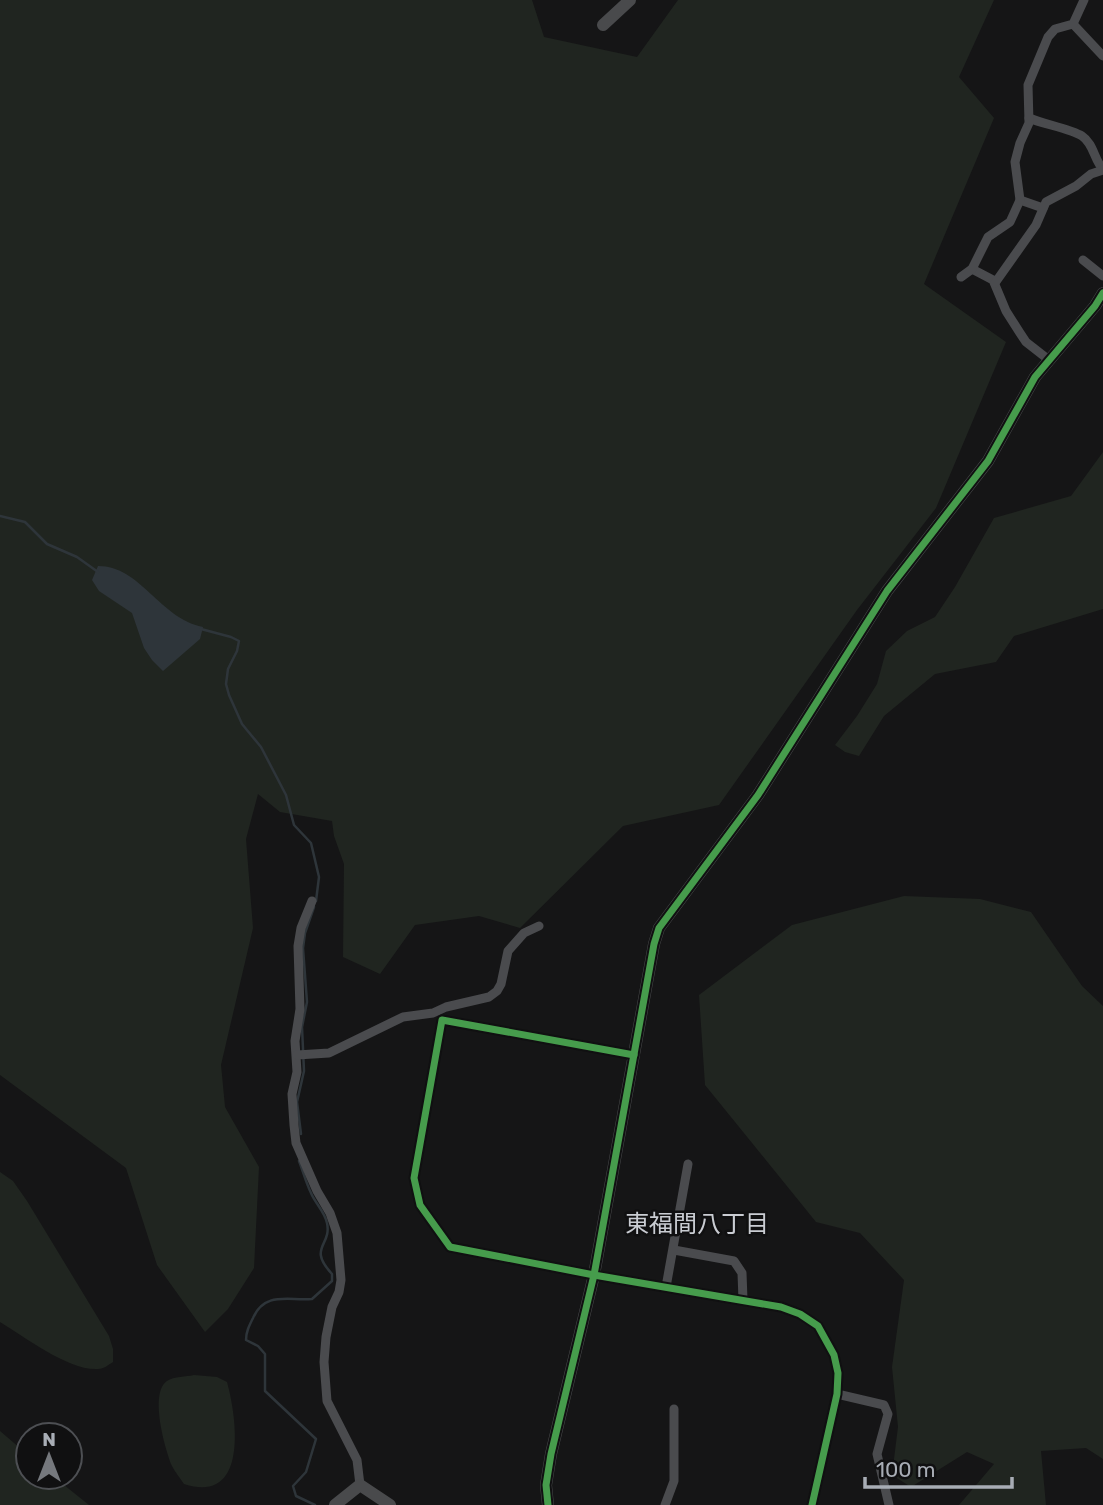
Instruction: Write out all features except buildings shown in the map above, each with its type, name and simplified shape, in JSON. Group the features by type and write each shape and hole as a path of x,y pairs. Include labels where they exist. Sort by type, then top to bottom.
{"street":[{"path":"603,25 630,0"},
{"path":"961,277 972,269 988,237 1010,222 1020,200 1016,162 1029,118 1028,85 1048,37 1055,29 1073,24 1084,0"},
{"path":"1073,24 1103,56"},
{"path":"995,283 1036,225 1046,202 1103,169 1092,147 1082,136 1029,118"},
{"path":"1020,200 1043,208"},
{"path":"1083,260 1103,276"},
{"path":"972,269 995,283 1006,311 1026,342 1049,360"},
{"path":"548,1505 546,1485 551,1454 594,1275 659,928 758,794 887,591 988,461 1035,377 1103,293"},
{"path":"312,901 301,928 298,946 300,1009 296,1032 297,1072 292,1094 296,1143 337,1233 339,1292 332,1307 326,1337 324,1362 327,1401 357,1460 360,1485 390,1505"},
{"path":"297,1055 330,1053 402,1017 433,1013 446,1007 489,997 501,984 508,951 524,933 538,926"},
{"path":"433,1013 442,1020 634,1055"},
{"path":"442,1020 414,1178 420,1205 450,1247 781,1307 800,1314 818,1326 834,1355 838,1373 812,1505"},
{"path":"666,1287 688,1164"},
{"path":"674,1250 734,1261 742,1273 743,1300"},
{"path":"836,1394 884,1405 888,1414 877,1454 888,1505"},
{"path":"665,1505 674,1481 674,1409"},
{"path":"335,1505 360,1485"}],"shaded area":[{"path":"0,0 532,0 544,37 637,57 678,0 994,0 959,77 994,118 924,284 1006,342 936,508 857,610 719,805 623,826 520,928 479,916 415,925 380,974 343,957 344,864 334,836 332,821 280,812 258,794 246,839 253,928 221,1065 225,1107 259,1167 254,1268 228,1309 205,1332 157,1265 126,1168 0,1075"},
{"path":"1103,452 1103,609 1014,636 996,662 935,674 884,716 859,756 845,752 835,745 877,684 886,651 907,631 935,617 994,518 1071,496"},
{"path":"98,566 113,568 126,574 174,614 203,627 200,639 163,671 144,648 132,613 99,591 92,580"},
{"path":"904,896 980,899 1031,912 1082,986 1103,1006 1103,1459 1086,1448 1041,1451 1046,1505 959,1505 994,1464 967,1452 911,1487 892,1475 898,1427 892,1367 904,1280 860,1233 816,1222 705,1085 699,995 792,925"},
{"path":"0,1172 13,1181 27,1201 109,1336 113,1362 106,1367 98,1369 74,1365 0,1322"},
{"path":"177,1377 217,1377 227,1382 234,1416 234,1454 229,1470 220,1482 205,1487 184,1484 169,1458 160,1422 159,1397 162,1387 167,1381"},
{"path":"0,1431 14,1443 14,1491 72,1491 89,1505 0,1505"}],"waterway":[{"path":"0,516 25,522 47,544 77,557 98,572"},
{"path":"201,629 239,641 228,669 226,684 229,695 242,724 261,747 286,795 294,825 311,843 319,877 316,901"},
{"path":"301,1134 297,1102 304,1071 302,1027 307,1002 303,948 314,907"},
{"path":"299,1161 309,1189 326,1219 328,1231 321,1258 332,1274 332,1281 312,1299 278,1299 264,1304 252,1321 246,1340 258,1346 265,1354 265,1391 316,1439 306,1472 293,1486 296,1496 315,1505"}],"cycle path":[{"path":"548,1505 546,1485 551,1454 594,1275 659,928 758,795 887,591 988,461 1035,377 1103,293"},
{"path":"634,1055 442,1020 414,1178 420,1205 450,1247 781,1307 800,1314 818,1326 834,1355 838,1373 837,1394 812,1505"}],"district":[{"name":"東福間八丁目","path":"697,1224"}]}
